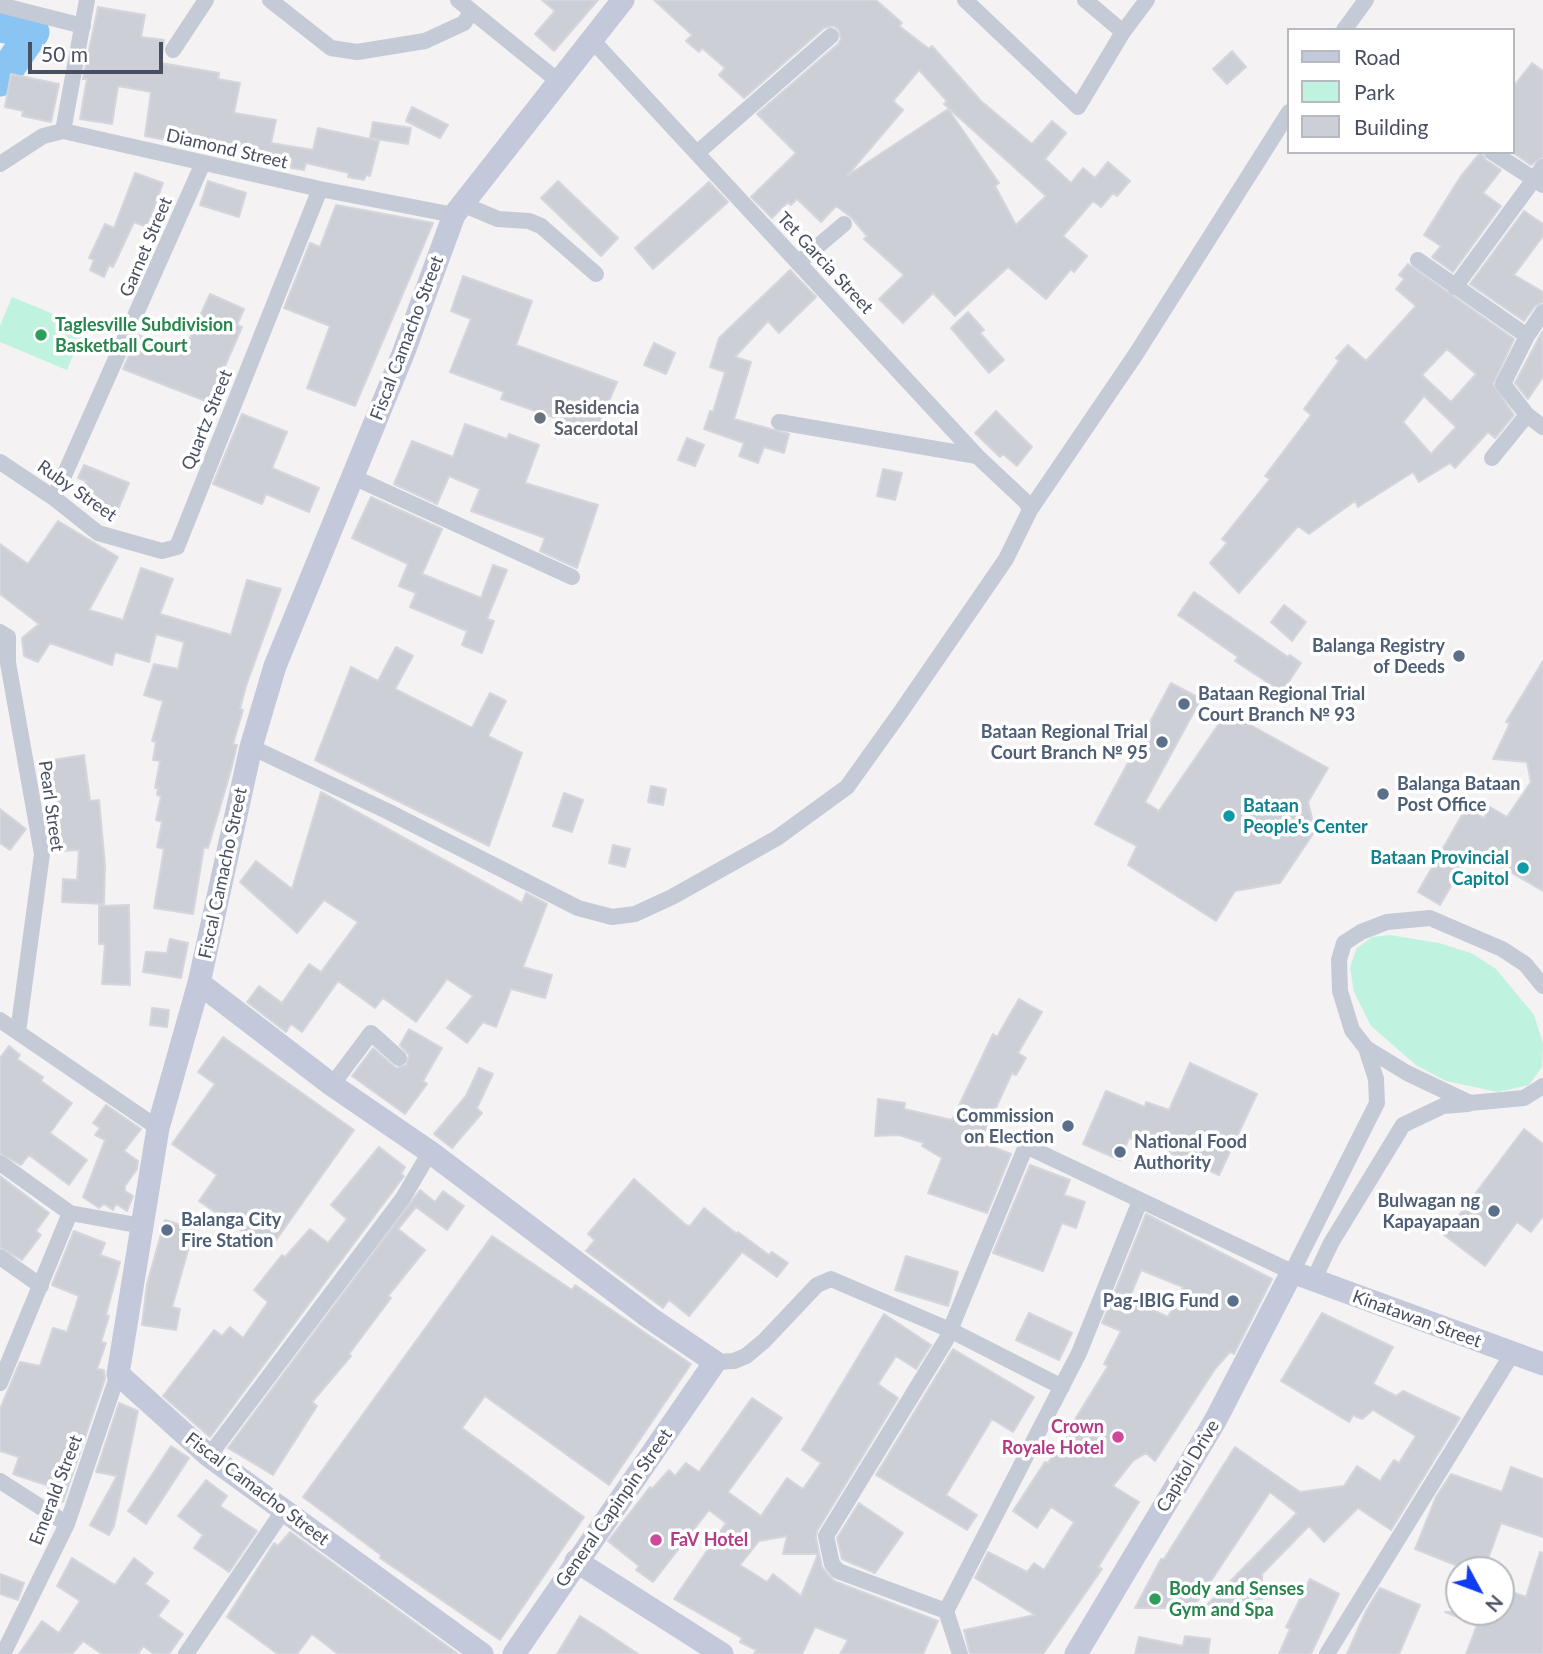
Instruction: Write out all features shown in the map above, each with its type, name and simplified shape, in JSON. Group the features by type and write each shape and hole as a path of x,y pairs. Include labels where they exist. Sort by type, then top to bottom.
{"street":[{"path":"0,164 43,136 63,131 87,0"},
{"path":"173,50 206,0"},
{"path":"270,0 331,48 349,51 385,49 425,41 464,23 471,12"},
{"path":"457,0 558,81"},
{"name":"Fiscal Camacho Street","path":"482,1654 209,1456 118,1374 158,1128 199,983 251,747 275,666 403,354 458,209 623,0"},
{"path":"965,0 1078,107 1123,32 1147,0"},
{"path":"1085,0 1123,32"},
{"path":"1345,28 1366,0"},
{"path":"0,5 83,26"},
{"path":"697,153 831,36"},
{"name":"Tet Garcia Street","path":"592,40 977,456 1026,502 1030,510"},
{"path":"251,747 387,811 578,908 612,917 635,914 672,897 777,838 846,787 1006,559 1030,510 1136,354 1288,114"},
{"name":"Diamond Street","path":"63,131 320,189 458,209 498,219 529,221 541,226 596,274"},
{"path":"1455,287 1540,177 1496,154"},
{"name":"Garnet Street","path":"54,498 203,163"},
{"name":"Quartz Street","path":"177,547 320,189"},
{"path":"798,263 844,224"},
{"path":"1418,260 1527,336"},
{"path":"1543,312 1527,336 1503,384 1527,415 1543,427"},
{"path":"1492,458 1527,415"},
{"path":"779,422 977,456"},
{"name":"Ruby Street","path":"0,462 54,498 98,533 162,551 177,547"},
{"path":"351,476 572,577"},
{"name":"Pearl Street","path":"0,632 8,637 4,669 42,855 18,1032"},
{"path":"1303,1277 1377,1103 1376,1079 1366,1048 1352,1030 1344,1013 1339,960 1344,943 1387,922 1430,918 1502,949 1525,964 1543,986"},
{"path":"199,983 332,1085 430,1152 650,1318 715,1362 746,1356 764,1342 817,1285 831,1279 950,1330 1062,1387"},
{"path":"0,1020 158,1128"},
{"path":"332,1085 371,1033 399,1058"},
{"path":"1366,1048 1423,1082 1470,1104"},
{"path":"1303,1277 1331,1243 1403,1125 1443,1106 1524,1098 1543,1086"},
{"path":"946,1611 838,1571 832,1564 826,1536 950,1330 1026,1146 1303,1277"},
{"path":"209,1456 403,1198 430,1152"},
{"path":"0,1163 71,1213 142,1226"},
{"path":"960,1654 946,1611 1062,1387 1140,1201"},
{"path":"0,1383 6,1355 41,1286 71,1213"},
{"path":"0,1257 41,1286"},
{"name":"Kinatawan Street","path":"1303,1277 1543,1364"},
{"name":"Capitol Drive","path":"1076,1654 1303,1277"},
{"path":"1327,1654 1512,1354"},
{"name":"General Capinpin Street","path":"514,1654 715,1362"},
{"name":"Emerald Street","path":"3,1654 67,1524 118,1374"},
{"path":"0,1481 67,1524"},
{"path":"186,1654 283,1511"},
{"path":"576,1561 722,1654"}],"green space":[{"name":"Taglesville Subdivision Basketball Court","path":"12,297 85,327 67,370 0,342 0,326"},
{"path":"1390,935 1439,943 1471,953 1496,969 1534,1015 1543,1043 1542,1067 1529,1085 1498,1092 1446,1081 1416,1065 1371,1026 1354,992 1350,968 1356,949 1372,937"}],"building":[{"path":"542,0 598,0 554,51 535,34 555,11"},
{"path":"654,0 876,0 902,23 899,26 929,49 932,46 981,101 1032,144 1052,121 1066,133 1045,159 1071,183 1083,168 1095,178 1108,162 1130,181 1117,196 1113,193 1101,207 1093,201 1063,236 1087,256 1074,272 1071,269 1046,299 1008,267 955,316 933,293 903,323 879,299 904,275 864,239 867,236 851,217 836,206 821,222 797,199 791,205 788,202 772,218 751,197 796,153 757,114 838,44 841,39 839,30 834,26 824,28 744,98 719,75 725,68 702,48 699,52 686,41 692,35","holes":["919,70 947,101 944,104 1046,196 1016,225 995,186 999,183 948,109 847,176 903,110 893,101"]},
{"path":"98,7 145,15 141,37 164,40 161,63 219,73 218,79 240,83 234,113 276,120 271,143 313,150 318,128 379,141 370,176 366,175 364,180 348,177 349,173 306,163 304,170 291,168 292,160 266,153 230,146 230,149 204,144 203,147 145,136 151,92 118,86 112,124 80,119 87,79 83,79"},
{"path":"1232,51 1246,67 1227,84 1213,69"},
{"path":"1532,63 1543,71 1543,157 1531,165 1515,154 1515,84"},
{"path":"11,74 59,84 51,122 22,116 23,111 5,107"},
{"path":"412,107 448,125 440,138 406,121"},
{"path":"373,122 411,128 408,144 370,138"},
{"path":"1482,154 1486,160 1501,170 1483,193 1501,206 1453,272 1432,257 1441,246 1424,235 1461,176"},
{"path":"135,173 163,183 147,227 134,222 113,267 109,265 104,277 90,270 94,260 89,258 105,224 114,228"},
{"path":"208,181 246,193 239,217 200,205"},
{"path":"558,181 618,238 601,256 541,198"},
{"path":"709,182 728,202 653,269 635,248"},
{"path":"336,205 433,223 355,406 307,388 330,326 284,308 310,243 320,247"},
{"path":"1524,211 1543,224 1543,236 1514,275 1543,292 1543,302 1535,306 1524,321 1470,284"},
{"path":"1408,264 1514,339 1493,384 1514,415 1495,438 1488,432 1455,468 1450,463 1419,482 1413,472 1358,507 1355,501 1309,534 1298,526 1239,593 1210,563 1227,543 1222,539 1270,479 1265,476 1311,415 1304,409 1339,361 1336,358 1348,345 1366,361 1416,306 1396,289 1404,279 1399,275","holes":["1447,349 1476,374 1451,402 1422,375","1424,396 1456,427 1431,454 1403,422"]},
{"path":"790,270 816,297 779,333 768,321 735,357 751,362 734,419 789,434 784,453 764,447 758,463 739,456 744,443 704,429 710,411 713,412 725,372 710,367 719,338"},
{"path":"463,276 532,301 516,345 617,382 596,432 501,399 504,392 450,372 471,319 451,311"},
{"path":"210,294 244,309 237,325 242,327 219,380 225,382 216,405 123,369 138,335 183,353"},
{"path":"968,312 984,330 980,333 1004,360 989,373 951,328"},
{"path":"1542,332 1543,377 1528,399 1515,383"},
{"path":"654,343 675,353 666,374 644,365"},
{"path":"996,411 1032,447 1017,466 1003,454 1000,457 975,433"},
{"path":"242,414 287,432 272,468 319,488 309,512 266,494 262,504 213,484"},
{"path":"465,424 507,439 509,434 539,445 525,483 598,505 577,568 540,551 545,538 471,511 480,489 449,476 437,504 394,484 412,441 453,457"},
{"path":"687,438 704,445 695,466 678,460"},
{"path":"84,465 129,483 116,514 79,498 86,481 78,478"},
{"path":"883,469 902,473 895,500 877,496"},
{"path":"371,497 442,529 422,574 481,598 493,565 507,570 487,619 494,621 482,653 462,645 467,631 410,607 416,593 399,586 408,564 352,538"},
{"path":"58,521 118,557 89,610 123,620 141,568 173,579 160,614 231,635 247,580 281,589 246,686 240,709 243,710 233,744 237,745 208,848 204,847 193,914 154,908 164,849 157,847 162,822 156,820 161,796 157,795 158,788 155,788 160,761 153,760 156,742 152,741 163,701 144,695 154,664 178,669 184,642 156,634 149,662 115,652 112,665 50,643 38,662 24,656 22,638 39,624 0,594 0,544 28,564"},
{"path":"1194,592 1288,657 1290,655 1301,663 1282,692 1235,661 1238,657 1178,615"},
{"path":"1284,605 1306,622 1292,641 1271,622"},
{"path":"396,647 413,656 395,689 472,728 490,693 506,701 488,736 522,753 489,846 315,760 351,667 378,681"},
{"path":"1543,661 1543,891 1472,850 1440,905 1418,892 1466,808 1484,818 1490,807 1507,817 1531,782 1527,762 1493,759 1510,723 1506,722"},
{"name":"Bataan People's Center","path":"1171,683 1201,699 1145,802 1159,811 1227,712 1328,768 1308,802 1315,831 1280,883 1235,891 1216,921 1128,865 1137,846 1095,824"},
{"path":"84,755 90,801 99,800 105,865 104,904 62,902 63,879 77,880 79,850 60,851 56,796 52,797 47,761"},
{"path":"651,786 666,789 663,805 648,802"},
{"path":"321,792 522,903 526,893 547,904 523,967 552,975 545,998 511,989 496,1027 483,1022 467,1043 447,1028 473,996 447,979 416,1022 383,998 375,1008 338,981 302,1032 291,1024 286,1032 247,1002 259,986 282,1003 309,964 321,972 358,922 324,900 297,933 240,882 256,861 292,889"},
{"path":"564,793 583,800 572,832 553,826"},
{"path":"0,809 26,829 10,850 0,843"},
{"path":"613,845 630,849 625,867 609,863"},
{"path":"129,905 130,985 102,984 105,944 99,944 99,906"},
{"path":"170,939 188,943 181,978 143,972 146,952 167,953"},
{"path":"1019,999 1042,1012 1018,1053 1026,1058 1016,1075 1012,1073 980,1142 1011,1154 987,1213 928,1193 942,1158 922,1146 924,1143 899,1135 875,1136 878,1099 905,1103 904,1109 952,1120 993,1034 997,1037"},
{"path":"152,1008 169,1010 167,1027 150,1025"},
{"path":"409,1029 442,1048 423,1081 427,1084 405,1114 352,1076 373,1048 396,1068 406,1065 409,1055 400,1045"},
{"path":"223,1037 354,1130 269,1250 199,1201 217,1175 172,1144 215,1084 198,1072"},
{"path":"9,1046 20,1055 17,1059 43,1077 41,1081 72,1103 50,1133 87,1160 69,1185 29,1155 21,1165 0,1153 0,1058"},
{"path":"1190,1063 1257,1094 1219,1175 1148,1143 1129,1138 1120,1160 1083,1144 1106,1091 1145,1107 1146,1102 1169,1110"},
{"path":"479,1068 493,1074 477,1108 482,1113 452,1148 434,1134 466,1096"},
{"path":"106,1105 141,1129 124,1151 138,1161 137,1169 125,1186 125,1191 133,1196 127,1211 116,1204 113,1210 104,1204 99,1208 83,1197 105,1140 95,1135 100,1128 93,1123"},
{"name":"Bulwagan ng Kapayapaan","path":"1524,1129 1543,1144 1543,1216 1531,1232 1517,1222 1485,1266 1444,1235"},
{"path":"379,1147 405,1167 401,1174 404,1176 210,1437 163,1396 214,1330 222,1336 230,1327 243,1338 268,1302 254,1290 282,1255 285,1257 310,1229 328,1243 347,1219 331,1205"},
{"path":"1030,1165 1070,1180 1064,1195 1085,1202 1076,1228 1062,1223 1043,1271 993,1253"},
{"path":"0,1176 49,1213 36,1231 41,1235 22,1260 0,1247"},
{"path":"634,1179 686,1225 690,1226 704,1208 769,1255 772,1252 788,1263 777,1277 742,1252 689,1316 669,1300 663,1308 586,1251 595,1240 588,1234"},
{"path":"420,1190 435,1202 443,1191 464,1206 447,1230 416,1207 398,1229 425,1250 388,1296 391,1298 349,1354 351,1356 312,1402 317,1406 273,1475 228,1448"},
{"path":"1146,1214 1272,1279 1234,1354 1230,1352 1215,1369 1155,1461 1146,1453 1133,1461 1113,1486 1139,1502 1098,1567 1102,1569 1043,1654 970,1654 964,1630 1035,1615 975,1578 988,1552 1027,1572 1034,1563 1044,1570 1074,1522 1051,1507 1037,1528 1013,1511 1045,1462 1048,1463 1108,1366 1104,1364 1121,1331 1102,1323","holes":["1141,1270 1183,1287 1168,1317 1129,1299"]},
{"path":"165,1220 194,1229 172,1307 180,1309 176,1330 142,1325 147,1284"},
{"path":"74,1231 105,1243 100,1255 120,1262 101,1342 106,1343 97,1369 104,1370 105,1379 63,1502 46,1496 49,1486 13,1474 19,1457 0,1451 0,1409 20,1362 40,1366 53,1328 67,1332 79,1296 52,1285"},
{"path":"492,1236 572,1290 575,1285 691,1364 609,1485 485,1396 462,1428 584,1517 500,1640 380,1558 381,1555 303,1497"},
{"path":"906,1256 958,1272 948,1306 895,1290"},
{"path":"1029,1313 1072,1333 1059,1360 1016,1340"},
{"path":"1322,1313 1393,1347 1373,1384 1396,1396 1403,1391 1460,1418 1391,1530 1358,1508 1324,1542 1309,1526 1262,1574 1262,1599 1253,1599 1254,1609 1204,1608 1297,1513 1270,1492 1193,1608 1135,1608 1161,1559 1164,1559 1235,1447 1300,1492 1344,1486 1357,1466 1380,1481 1394,1460 1399,1463 1416,1436 1373,1410 1362,1419 1353,1415 1349,1422 1281,1381"},
{"path":"884,1314 931,1345 916,1369 896,1356 878,1384 898,1398 817,1531 816,1538 822,1567 834,1581 938,1621 923,1654 840,1654 848,1640 815,1627 802,1654 754,1654 756,1650 740,1642 742,1638 674,1599 726,1523 709,1510 653,1582 636,1570 639,1566 608,1541 650,1487 652,1489 669,1470 675,1476 686,1463 699,1472 752,1398 782,1418 728,1492 761,1516 787,1478 803,1489 821,1463 802,1450","holes":["787,1536 783,1554 818,1554 801,1596 773,1574 767,1582 740,1565 759,1541"]},
{"path":"953,1349 1034,1397 1013,1432 992,1419 946,1495 977,1515 967,1530 876,1475"},
{"path":"119,1403 138,1411 114,1526 109,1535 90,1525 117,1476 96,1472"},
{"path":"171,1446 189,1458 146,1524 128,1511"},
{"path":"1511,1467 1543,1479 1543,1537 1501,1523 1489,1556 1445,1556 1445,1561 1415,1549 1436,1497 1451,1474 1502,1492"},
{"path":"206,1480 227,1496 220,1506 257,1531 229,1572 194,1548 203,1535 178,1516"},
{"path":"859,1503 903,1533 875,1573 842,1559 837,1538"},
{"path":"290,1532 458,1654 338,1654 312,1634 297,1654 278,1654 227,1617 274,1543 278,1546"},
{"path":"1540,1552 1543,1553 1543,1654 1466,1654 1477,1626 1515,1626 1515,1593 1526,1597"},
{"path":"72,1558 115,1585 134,1558 153,1573 145,1584 169,1601 158,1616 183,1634 169,1654 154,1654 143,1646 138,1654 102,1654 83,1641 72,1654 19,1654 42,1621 59,1633 80,1601 57,1586"},
{"path":"0,1574 24,1583 18,1600 0,1594"},
{"path":"1310,1579 1339,1594 1311,1654 1279,1654 1290,1629 1286,1627"},
{"path":"1380,1588 1420,1605 1399,1654 1347,1654 1366,1611"},
{"path":"580,1616 604,1631 638,1654 557,1654"},
{"path":"1185,1636 1210,1639 1208,1654 1135,1654 1139,1637 1183,1646"}],"waterway":[{"path":"0,26 33,32 0,80"}],"place":[{"name":"Taglesville Subdivision Basketball Court","path":"41,335"},
{"name":"Residencia Sacerdotal","path":"540,418"},
{"name":"Balanga Registry of Deeds","path":"1459,656"},
{"name":"Bataan Regional Trial Court Branch № 93","path":"1184,704"},
{"name":"Bataan Regional Trial Court Branch № 95","path":"1162,742"},
{"name":"Balanga Bataan Post Office","path":"1383,794"},
{"name":"Bataan People's Center","path":"1229,816"},
{"name":"Bataan Provincial Capitol","path":"1523,868"},
{"name":"Commission on Election","path":"1068,1126"},
{"name":"National Food Authority","path":"1120,1152"},
{"name":"Bulwagan ng Kapayapaan","path":"1494,1211"},
{"name":"Balanga City Fire Station","path":"167,1230"},
{"name":"Pag-IBIG Fund","path":"1233,1301"},
{"name":"Crown Royale Hotel","path":"1118,1437"},
{"name":"FaV Hotel","path":"656,1540"},
{"name":"Body and Senses Gym and Spa","path":"1155,1599"}]}
